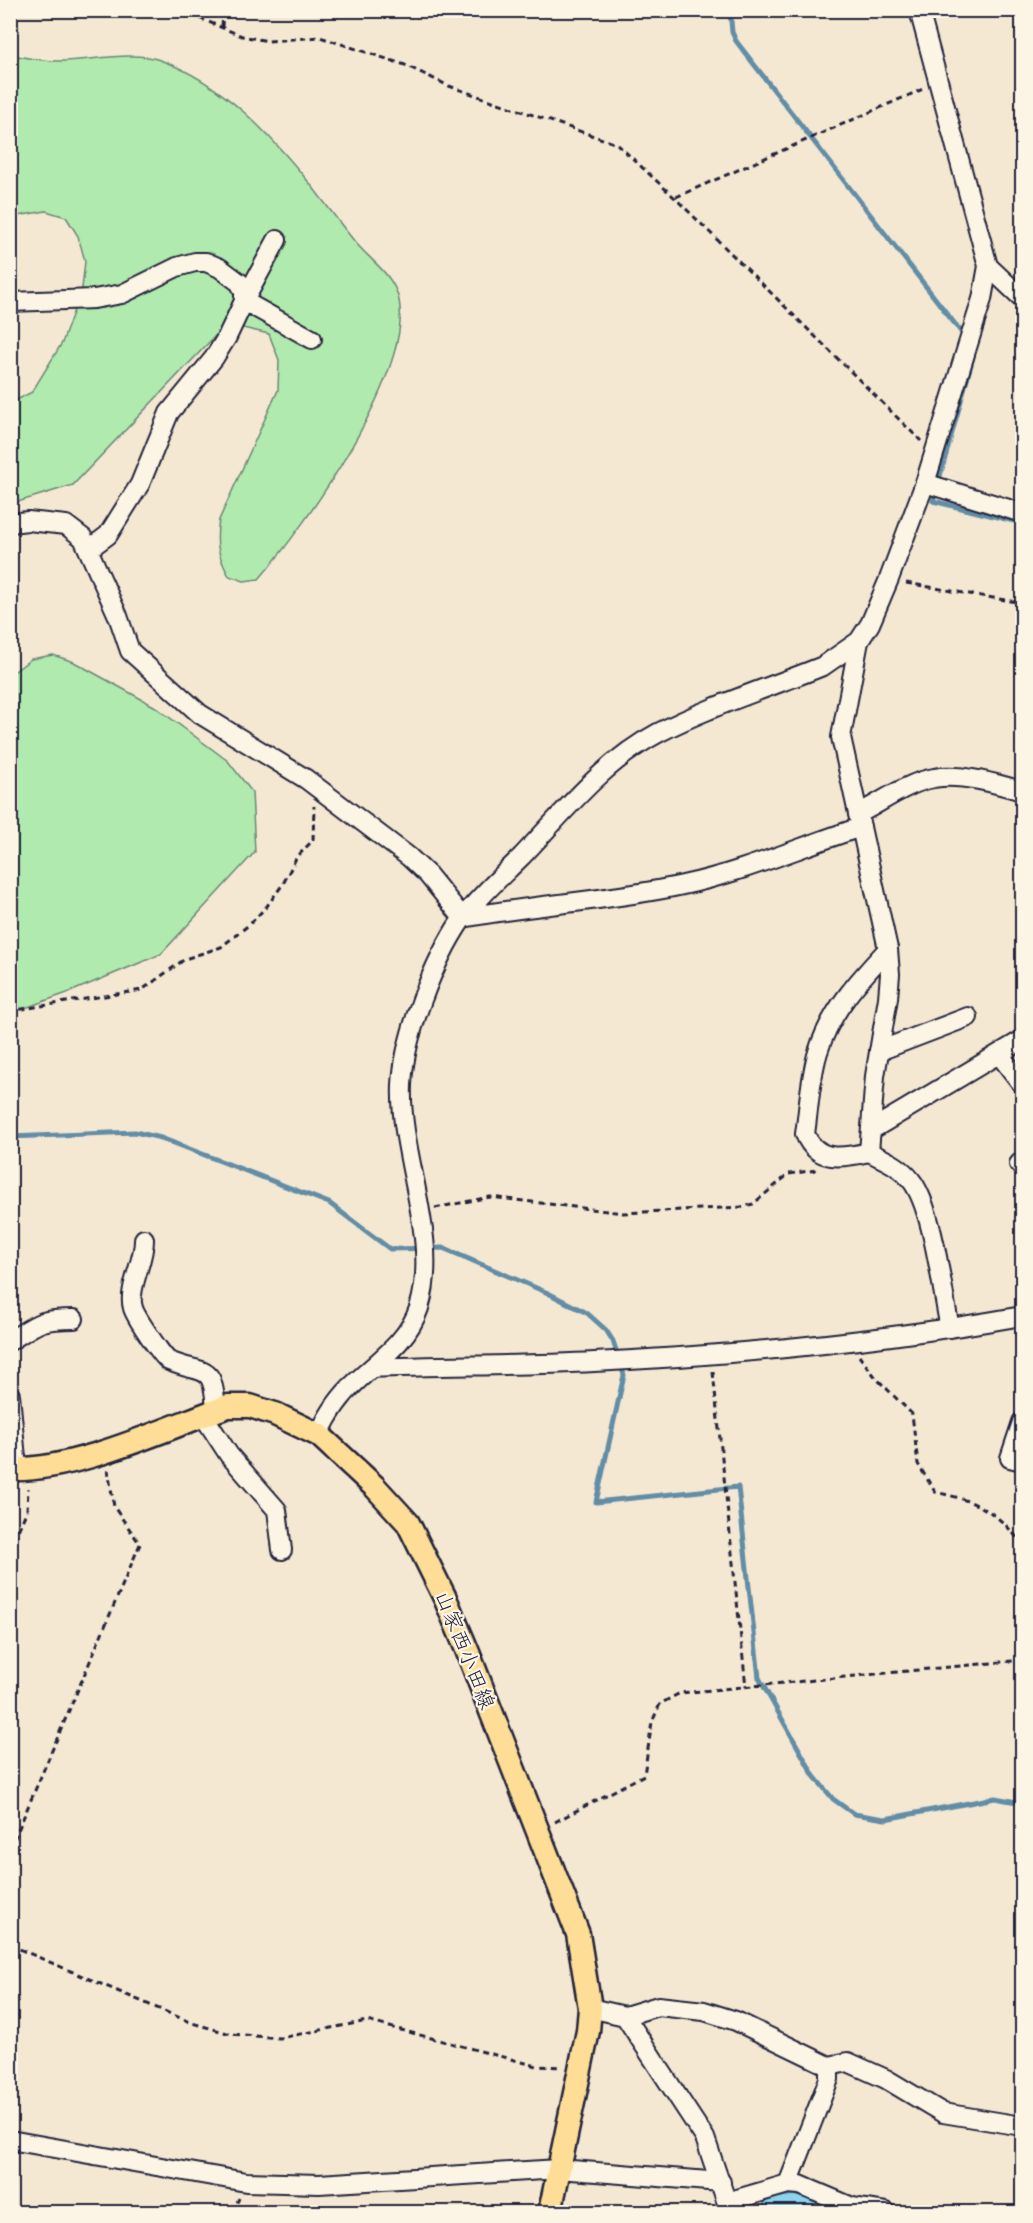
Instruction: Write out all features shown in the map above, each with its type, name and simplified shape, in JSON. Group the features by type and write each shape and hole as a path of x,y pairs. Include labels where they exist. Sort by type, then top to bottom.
{"main road":[{"name":"山家西小田線","path":"19,1469 64,1463 228,1406 250,1406 275,1414 319,1435 375,1486 408,1524 445,1598 578,1934 590,2008 581,2068 550,2212"}],"street":[{"path":"319,1435 333,1406 402,1339 418,1308 424,1273 419,1213 402,1111 404,1066 411,1034 427,990 463,918 613,762 658,733 823,666 844,654 859,641 870,624 889,579 925,483 982,299 988,266 919,10"},
{"path":"89,549 108,535 140,484 169,413 214,358 277,240"},
{"path":"10,302 94,299 122,294 170,270 195,262 206,262 220,268 240,283 244,301 312,339"},
{"path":"988,266 1023,298"},
{"path":"925,483 1023,513"},
{"path":"10,523 28,521 66,525 83,538 130,651 200,714 315,786 409,857 463,918"},
{"path":"859,641 841,737 888,949 890,974 879,1051 869,1152"},
{"path":"463,918 638,894 686,885 746,867 860,821 917,783 936,777 989,781 1023,791"},
{"path":"888,949 854,985 828,1026 814,1070 805,1134 809,1144 824,1155 855,1155 869,1152 896,1165 912,1181 924,1201 950,1328"},
{"path":"879,1051 968,1017"},
{"path":"871,1130 1023,1040"},
{"path":"999,1054 1023,1084"},
{"path":"144,1239 133,1308 159,1352 167,1360 202,1369 214,1385 210,1412 230,1455 277,1510 282,1551"},
{"path":"372,1368 591,1362 711,1355 1021,1318"},
{"path":"10,1341 35,1323 48,1319 74,1319"},
{"path":"10,1395 19,1469"},
{"path":"1023,1422 1010,1458 1023,1461"},
{"path":"590,2008 626,2016 658,2006 704,2011 736,2021 829,2066 848,2062 886,2079 943,2113 1023,2126"},
{"path":"626,2016 705,2138 729,2207 788,2184 800,2185 852,2207 885,2212"},
{"path":"788,2184 829,2079 829,2066"},
{"path":"10,2139 246,2182 319,2184 559,2169 721,2182"}],"path":[{"path":"180,10 242,36 268,40 320,37 405,65 449,86 617,144 675,198 934,454"},
{"path":"222,27 224,10"},
{"path":"675,198 938,82"},
{"path":"889,579 1023,603"},
{"path":"10,1011 142,990 184,958 221,947 235,938 267,906 297,858 313,840 315,786"},
{"path":"419,1213 490,1197 623,1213 741,1207 753,1204 789,1174 819,1170"},
{"path":"854,1339 858,1355 877,1379 912,1414 918,1464 935,1492 968,1500 987,1508 1023,1544"},
{"path":"711,1355 746,1687"},
{"path":"10,1849 140,1544 114,1507 105,1450"},
{"path":"10,1549 27,1509 19,1469"},
{"path":"537,1831 644,1775 652,1722 660,1704 680,1693 1023,1660"},
{"path":"10,1945 192,2023 231,2034 280,2038 367,2021 537,2066 581,2068"}],"green space":[{"path":"11,55 56,61 122,56 149,57 183,70 204,82 244,112 279,147 356,243 387,276 396,291 399,300 399,330 390,367 373,406 328,486 303,523 259,579 244,581 229,576 220,556 217,536 219,520 278,390 279,360 269,334 243,328 218,333 73,485 11,504 11,403 32,392 62,343 82,288 85,261 78,236 66,217 46,211 11,217"},
{"path":"53,655 74,662 154,706 228,761 252,792 255,852 161,954 70,992 11,1013 11,674 31,659"}],"water":[{"path":"794,2195 808,2198 837,2212 762,2212 764,2203 771,2198"}],"waterway":[{"path":"730,10 732,32 736,41 965,337"},
{"path":"973,357 933,501 1022,523"},
{"path":"10,1137 135,1132 161,1138 329,1203 390,1249 443,1248 548,1293 587,1313 606,1330 613,1341 624,1375 596,1502 738,1487 759,1678 814,1776 833,1799 854,1814 885,1819 995,1798 1022,1803"}]}
